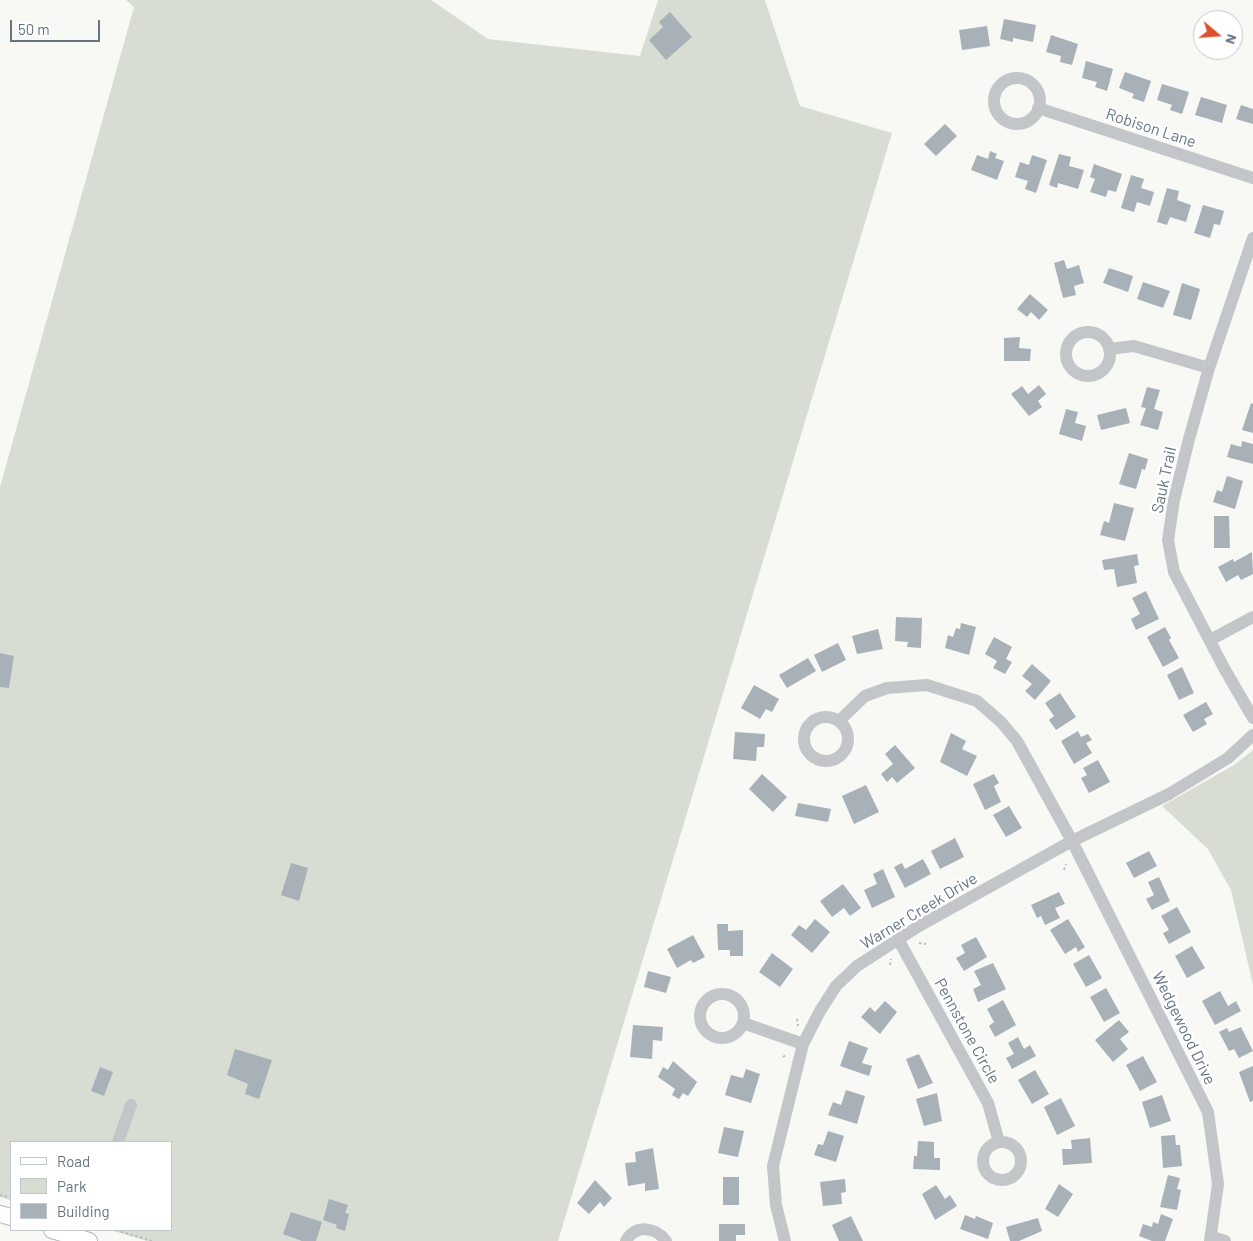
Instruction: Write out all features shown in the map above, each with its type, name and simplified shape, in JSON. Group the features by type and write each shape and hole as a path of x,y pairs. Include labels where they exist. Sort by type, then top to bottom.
{"main road":[{"path":"59,1231 72,1233 88,1241"}],"street":[{"name":"Robison Lane","path":"1038,108 1253,178"},
{"name":"Sauk Trail","path":"1253,238 1209,368 1179,482 1168,540 1174,572 1253,718"},
{"path":"1109,349 1134,346 1209,368"},
{"path":"1210,640 1253,617"},
{"name":"Wedgewood Drive","path":"839,720 865,696 887,688 927,685 977,701 1001,722 1017,741 1072,841 1208,1112 1218,1184 1211,1239"},
{"name":"Warner Creek Drive","path":"785,1241 776,1205 773,1166 803,1044 820,1011 836,986 858,966 898,939 1072,841 1169,794 1228,758 1253,735"},
{"name":"Pennstone Circle","path":"898,939 988,1103 999,1142"},
{"path":"742,1023 803,1044"},
{"path":"118,1141 130,1105"},
{"path":"626,1241 634,1232 649,1229 662,1235 666,1241"},
{"path":"1211,1239 1225,1241"}],"path":[{"path":"1064,870 1066,864"},
{"path":"919,943 926,944"},
{"path":"890,965 891,959"},
{"path":"797,1019 798,1026"},
{"path":"782,1057 789,1053"},
{"path":"119,1231 152,1241"}],"green space":[{"path":"126,0 431,0 488,39 640,56 658,0 765,0 800,106 892,133 558,1241 147,1241 113,1231 172,1231 172,1141 10,1141 10,1200 0,1197 0,487 134,7"},
{"path":"1253,750 1253,985 1231,890 1208,849 1162,806 1234,765"}],"building":[{"path":"670,12 692,37 666,60 649,40 663,27 659,22"},
{"path":"1004,19 1036,25 1033,42 1013,38 1013,42 1000,39"},
{"path":"987,26 990,46 962,50 959,30"},
{"path":"1051,35 1078,44 1072,65 1060,62 1061,56 1046,52"},
{"path":"1086,61 1113,69 1107,91 1095,87 1097,82 1082,78"},
{"path":"1125,72 1151,81 1144,102 1132,98 1134,94 1119,88"},
{"path":"1162,84 1189,92 1182,114 1170,110 1172,105 1157,100"},
{"path":"1201,97 1227,105 1222,123 1195,115"},
{"path":"1241,105 1253,109 1253,124 1236,119"},
{"path":"945,124 957,136 936,156 924,144"},
{"path":"990,151 997,154 995,158 1004,161 997,180 971,170 977,155 988,159"},
{"path":"1059,154 1071,157 1069,166 1084,170 1078,189 1058,183 1057,188 1049,185"},
{"path":"1032,155 1047,160 1036,193 1025,189 1028,181 1015,177 1020,162 1029,165"},
{"path":"1094,164 1122,174 1116,192 1108,190 1106,197 1090,192 1095,179 1090,177"},
{"path":"1131,175 1144,179 1141,188 1154,192 1150,206 1137,202 1134,212 1121,208"},
{"path":"1167,188 1179,191 1177,200 1191,205 1186,222 1170,217 1167,225 1157,222"},
{"path":"1203,205 1224,211 1220,225 1214,224 1210,238 1194,233"},
{"path":"1064,260 1067,269 1079,265 1084,283 1074,286 1076,295 1063,298 1054,263"},
{"path":"1109,268 1133,276 1128,292 1103,283"},
{"path":"1143,282 1170,291 1163,308 1137,299"},
{"path":"1182,283 1200,289 1191,320 1173,315"},
{"path":"1030,294 1048,310 1039,320 1031,312 1027,317 1017,309"},
{"path":"1020,337 1019,348 1031,349 1030,361 1004,361 1004,338"},
{"path":"1039,385 1046,394 1038,401 1042,407 1029,416 1011,394 1022,386 1028,394"},
{"path":"1147,387 1160,390 1154,409 1163,412 1158,430 1140,425 1146,408 1141,407"},
{"path":"1251,403 1253,404 1253,433 1242,430"},
{"path":"1126,408 1130,423 1101,430 1097,415"},
{"path":"1066,409 1078,412 1075,423 1086,426 1082,441 1059,434"},
{"path":"1242,441 1253,444 1253,464 1227,457 1231,444 1241,447"},
{"path":"1129,453 1148,459 1145,470 1142,469 1136,489 1119,484"},
{"path":"1227,476 1243,481 1235,509 1213,502 1217,490 1222,492"},
{"path":"1114,503 1134,508 1125,541 1100,535 1104,521 1109,523"},
{"path":"1214,516 1229,516 1230,548 1214,548"},
{"path":"1252,552 1253,574 1241,580 1238,575 1226,582 1218,567 1233,559 1234,562"},
{"path":"1137,554 1139,565 1134,566 1137,583 1117,587 1114,569 1104,570 1102,560"},
{"path":"1146,591 1159,619 1136,630 1131,619 1140,614 1132,598"},
{"path":"896,617 922,618 921,648 907,647 908,642 895,641"},
{"path":"961,623 976,627 969,655 945,648 948,635 953,637 956,628 960,629"},
{"path":"1165,627 1171,638 1169,640 1179,658 1163,667 1147,637"},
{"path":"878,629 883,649 857,654 852,636"},
{"path":"994,637 1012,647 1006,659 1012,662 1005,674 993,668 997,661 985,654"},
{"path":"838,643 846,660 822,672 814,655"},
{"path":"0,653 14,656 9,688 0,687"},
{"path":"808,658 816,671 787,688 779,675"},
{"path":"1032,664 1051,681 1035,700 1025,691 1032,684 1022,676"},
{"path":"1182,667 1194,693 1179,700 1167,675"},
{"path":"754,685 779,699 772,712 766,709 760,719 741,708"},
{"path":"1060,693 1076,717 1056,730 1049,720 1054,716 1045,703"},
{"path":"1206,702 1213,714 1204,719 1207,724 1193,732 1183,715"},
{"path":"1078,731 1081,737 1088,734 1092,740 1086,743 1092,753 1074,764 1061,741"},
{"path":"735,732 765,734 764,747 757,747 756,761 733,759"},
{"path":"951,733 966,741 962,749 977,756 967,776 940,762"},
{"path":"895,745 915,768 897,783 892,777 887,782 881,774 893,764 885,754"},
{"path":"1098,760 1110,782 1089,793 1081,778 1087,775 1083,768"},
{"path":"762,774 787,797 773,812 749,789"},
{"path":"994,774 999,783 994,786 1001,802 985,810 973,784"},
{"path":"866,785 879,812 854,824 842,796"},
{"path":"798,803 831,809 828,822 795,816"},
{"path":"1009,806 1022,828 1006,837 993,815"},
{"path":"955,838 964,857 940,869 931,851"},
{"path":"1149,851 1157,866 1134,878 1126,863"},
{"path":"923,859 931,874 905,888 894,867 902,863 905,869"},
{"path":"291,863 308,868 299,901 281,895"},
{"path":"883,869 895,897 872,908 864,890 877,884 873,874"},
{"path":"1159,877 1170,901 1152,910 1146,899 1154,895 1148,882"},
{"path":"843,884 861,908 850,916 844,908 832,917 820,901"},
{"path":"1059,892 1065,904 1055,908 1060,918 1045,925 1041,916 1037,918 1031,905"},
{"path":"1177,907 1191,932 1169,944 1163,933 1169,930 1161,916"},
{"path":"815,919 830,932 812,953 791,935 799,925 806,930"},
{"path":"1068,919 1085,947 1078,952 1076,947 1065,954 1050,930"},
{"path":"717,924 728,924 728,931 743,930 743,956 730,956 730,950 718,950"},
{"path":"693,935 705,957 693,963 691,960 677,968 667,949"},
{"path":"976,937 987,957 964,971 956,958 965,953 961,945"},
{"path":"1192,946 1205,968 1187,978 1175,956"},
{"path":"772,953 793,969 780,987 759,972"},
{"path":"1089,955 1102,978 1086,987 1073,964"},
{"path":"993,963 1006,989 978,1002 973,989 981,985 974,971"},
{"path":"648,971 671,977 666,993 644,987"},
{"path":"1106,988 1120,1013 1104,1022 1090,997"},
{"path":"1220,991 1228,1006 1236,1001 1241,1011 1215,1025 1202,1001"},
{"path":"1003,1000 1016,1025 995,1037 989,1026 994,1022 987,1009"},
{"path":"885,1001 897,1012 880,1034 861,1017 870,1007 875,1012"},
{"path":"1119,1020 1129,1032 1120,1039 1128,1049 1113,1062 1095,1040"},
{"path":"633,1025 663,1027 662,1041 653,1040 652,1059 630,1057"},
{"path":"1241,1027 1253,1051 1239,1058 1234,1049 1229,1051 1219,1032 1227,1028 1229,1032"},
{"path":"1018,1037 1024,1049 1030,1045 1036,1056 1012,1069 1006,1058 1014,1054 1008,1043"},
{"path":"849,1041 868,1048 862,1063 872,1066 869,1076 840,1066"},
{"path":"235,1049 272,1060 259,1099 245,1094 248,1084 227,1075"},
{"path":"919,1054 933,1083 918,1089 906,1059"},
{"path":"1143,1056 1157,1082 1140,1091 1126,1065"},
{"path":"673,1061 697,1082 688,1096 683,1093 679,1099 672,1095 675,1089 658,1077 663,1067 668,1070"},
{"path":"1253,1066 1253,1101 1250,1102 1239,1072"},
{"path":"100,1067 113,1072 104,1096 91,1091"},
{"path":"746,1069 760,1074 751,1103 725,1095 731,1075 743,1078"},
{"path":"1035,1070 1049,1094 1032,1104 1018,1080"},
{"path":"846,1090 865,1096 857,1124 828,1115 833,1102 841,1105"},
{"path":"937,1093 942,1121 924,1126 916,1099"},
{"path":"1162,1095 1171,1121 1150,1128 1142,1102"},
{"path":"1061,1098 1075,1126 1057,1135 1044,1107"},
{"path":"724,1127 744,1131 738,1157 718,1153"},
{"path":"828,1131 844,1136 836,1162 814,1155 818,1144 823,1145"},
{"path":"1175,1135 1176,1145 1180,1145 1182,1166 1163,1168 1161,1136"},
{"path":"1090,1138 1092,1163 1063,1165 1062,1149 1072,1149 1071,1140"},
{"path":"918,1141 934,1142 934,1158 940,1158 940,1170 913,1169 914,1156 917,1156"},
{"path":"653,1148 659,1189 645,1191 645,1183 628,1186 625,1163 636,1162 635,1152"},
{"path":"1168,1175 1180,1178 1177,1189 1181,1190 1177,1210 1160,1207"},
{"path":"723,1177 739,1177 739,1205 723,1205"},
{"path":"845,1179 846,1192 841,1193 842,1204 823,1206 820,1182"},
{"path":"595,1180 612,1198 604,1207 600,1202 589,1214 577,1203"},
{"path":"1059,1184 1073,1194 1058,1217 1045,1209"},
{"path":"936,1185 945,1199 950,1195 957,1206 935,1220 922,1194"},
{"path":"329,1199 348,1205 345,1213 349,1214 345,1231 336,1228 337,1225 323,1220"},
{"path":"291,1212 322,1222 316,1241 302,1241 283,1234"},
{"path":"1161,1214 1173,1219 1165,1241 1152,1241 1139,1236 1143,1224 1152,1227 1153,1222 1158,1224"},
{"path":"965,1215 975,1219 976,1216 993,1223 988,1239 960,1229"},
{"path":"851,1216 863,1241 839,1241 832,1225"},
{"path":"1038,1218 1042,1231 1019,1241 1010,1241 1006,1227"},
{"path":"719,1224 745,1224 745,1235 736,1235 736,1241 719,1241"}]}
